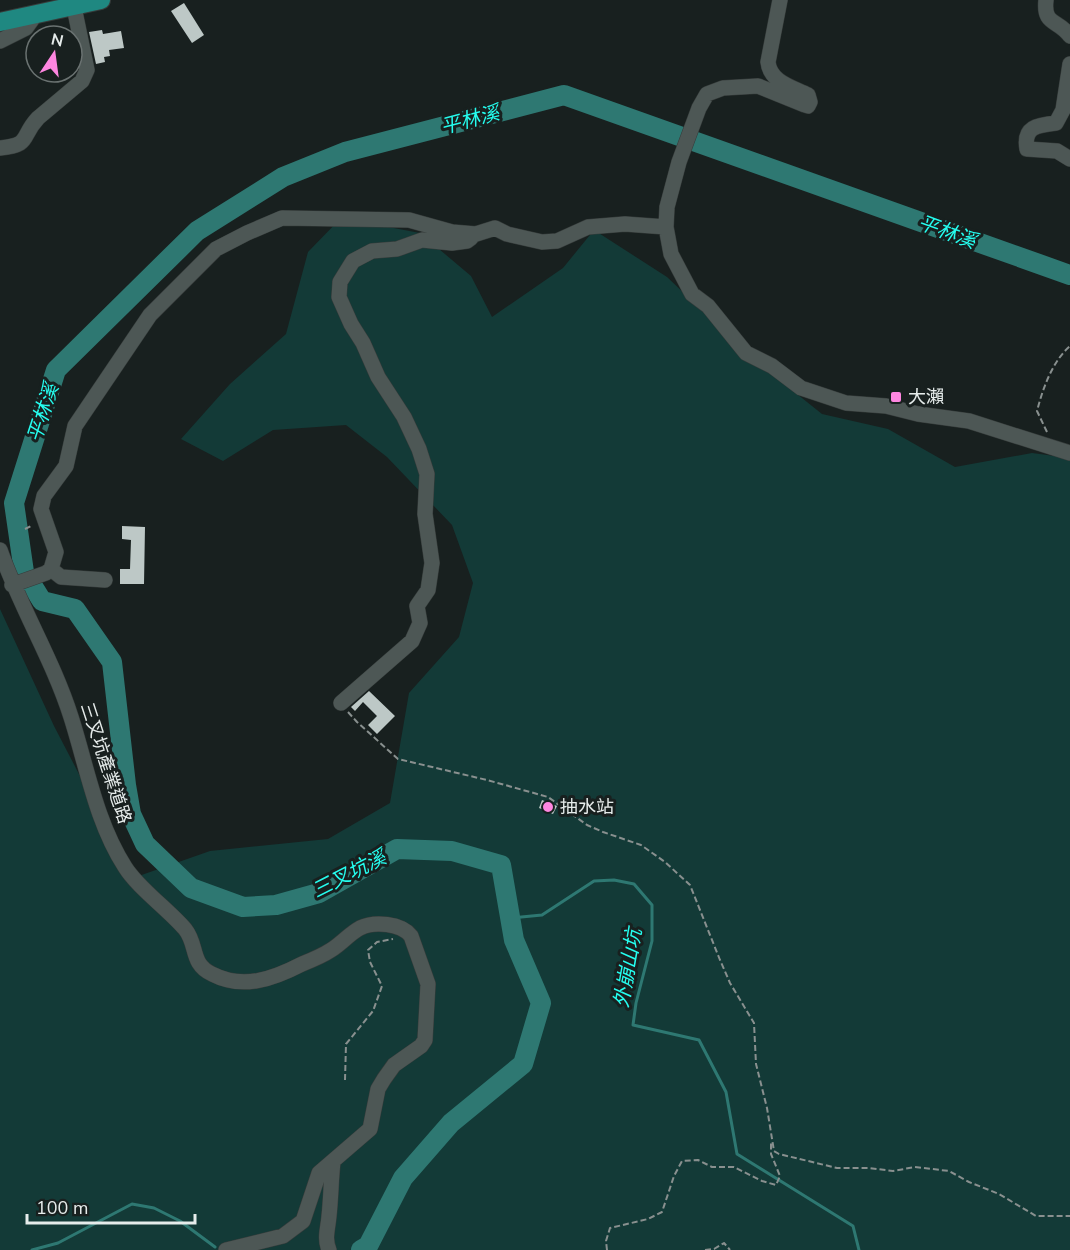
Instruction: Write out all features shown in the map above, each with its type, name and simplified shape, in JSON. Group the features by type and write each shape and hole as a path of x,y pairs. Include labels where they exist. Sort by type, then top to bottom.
{"main road":[{"path":"0,22 101,0"}],"street":[{"path":"780,0 768,62 769,70 773,76 808,95 809,104 805,105 758,86 723,88 707,94 699,108 679,162 667,207 666,227 671,254 692,294 708,306 746,353 772,366 801,388 846,404 886,406 918,414 969,421 1064,451"},
{"path":"1046,0 1045,11 1049,20 1065,28 1070,36"},
{"path":"0,148 20,145 26,138 31,125 82,81 87,70 74,7"},
{"path":"0,41 26,28 36,14"},
{"path":"1070,64 1063,110 1056,123 1041,124 1029,131 1025,139 1027,149 1057,151 1070,159"},
{"path":"12,585 48,571 56,552 40,508 44,496 66,466 75,426 150,315 216,249 282,218 409,220 452,232 476,234"},
{"path":"341,703 412,641 420,623 417,606 428,590 432,563 425,514 427,474 419,449 404,417 378,377 339,297 340,282 353,261 372,251 397,249 422,240 452,243 467,241 476,234 495,228 507,234 542,242 557,241 588,227 625,224 666,227"},
{"name":"三叉坑產業道路","path":"0,550 12,585 71,716 87,777 106,829 125,868 186,931 197,963 204,970 230,982 258,981 275,978 330,951 362,927 374,924 390,926 406,930 411,936"},
{"path":"48,571 61,577 105,580"},
{"path":"226,1250 283,1236 303,1221 318,1173 370,1129 378,1089 384,1079 394,1065 421,1046 425,1040 428,984 411,936"},
{"path":"330,1250 326,1243 326,1232 333,1162"}],"path":[{"path":"1064,451 1042,424 1037,411 1044,385 1065,350 1070,346"},
{"path":"341,703 357,722 398,759 548,797 587,825 641,845 690,885 730,984 754,1023 756,1064 767,1108 774,1151 837,1168 893,1171 915,1167 949,1171 999,1194 1036,1215 1070,1216"},
{"path":"345,1080 346,1044 373,1011 382,986 370,962 368,950 376,942 411,936"},
{"path":"607,1250 606,1241 610,1228 648,1219 662,1212 674,1176 682,1161 698,1160 712,1167 734,1167 762,1181 776,1185 780,1176 771,1154 772,1137"},
{"path":"705,1250 714,1249 724,1243 730,1250"}],"shaded area":[{"path":"341,218 420,233 471,276 492,317 563,268 594,230 667,277 752,358 822,414 888,429 955,467 1032,453 1070,458 1070,1250 0,1250 0,609 54,726 133,878 210,851 328,839 390,803 409,693 459,637 473,583 452,525 387,457 346,425 273,430 223,461 181,439 230,384 286,334 308,252"}],"building":[{"path":"184,3 204,35 192,43 171,11"},
{"path":"102,30 103,34 121,31 124,48 109,50 110,56 104,57 105,62 96,64 89,32"},
{"path":"122,526 145,527 144,584 120,584 120,569 130,569 131,540 122,539"},
{"path":"369,691 395,716 377,734 368,725 377,716 363,702 355,711 351,707"},
{"name":"抽水站","path":"542,800 557,806 553,814 539,808"}],"waterway":[{"name":"平林溪","path":"361,1250 368,1246 403,1178 451,1123 523,1064 541,1003 514,940 501,865 452,851 397,849 319,893 276,905 243,907 191,888 145,844 131,814 112,662 75,609 42,601 24,572 14,503 56,370 197,231 283,177 345,152 564,95 1070,275"},
{"name":"外崩山坑","path":"511,918 542,915 594,881 614,880 634,884 652,905 652,941 636,1003 633,1025 699,1040 726,1092 737,1154 853,1226 859,1250"},
{"path":"32,1250 58,1243 132,1204 154,1208 180,1221 215,1247"}],"place":[{"name":"大瀨","path":"896,397"},
{"name":"抽水站","path":"548,807"}],"water label":[{"name":"三叉坑溪","path":"349,874"}]}
